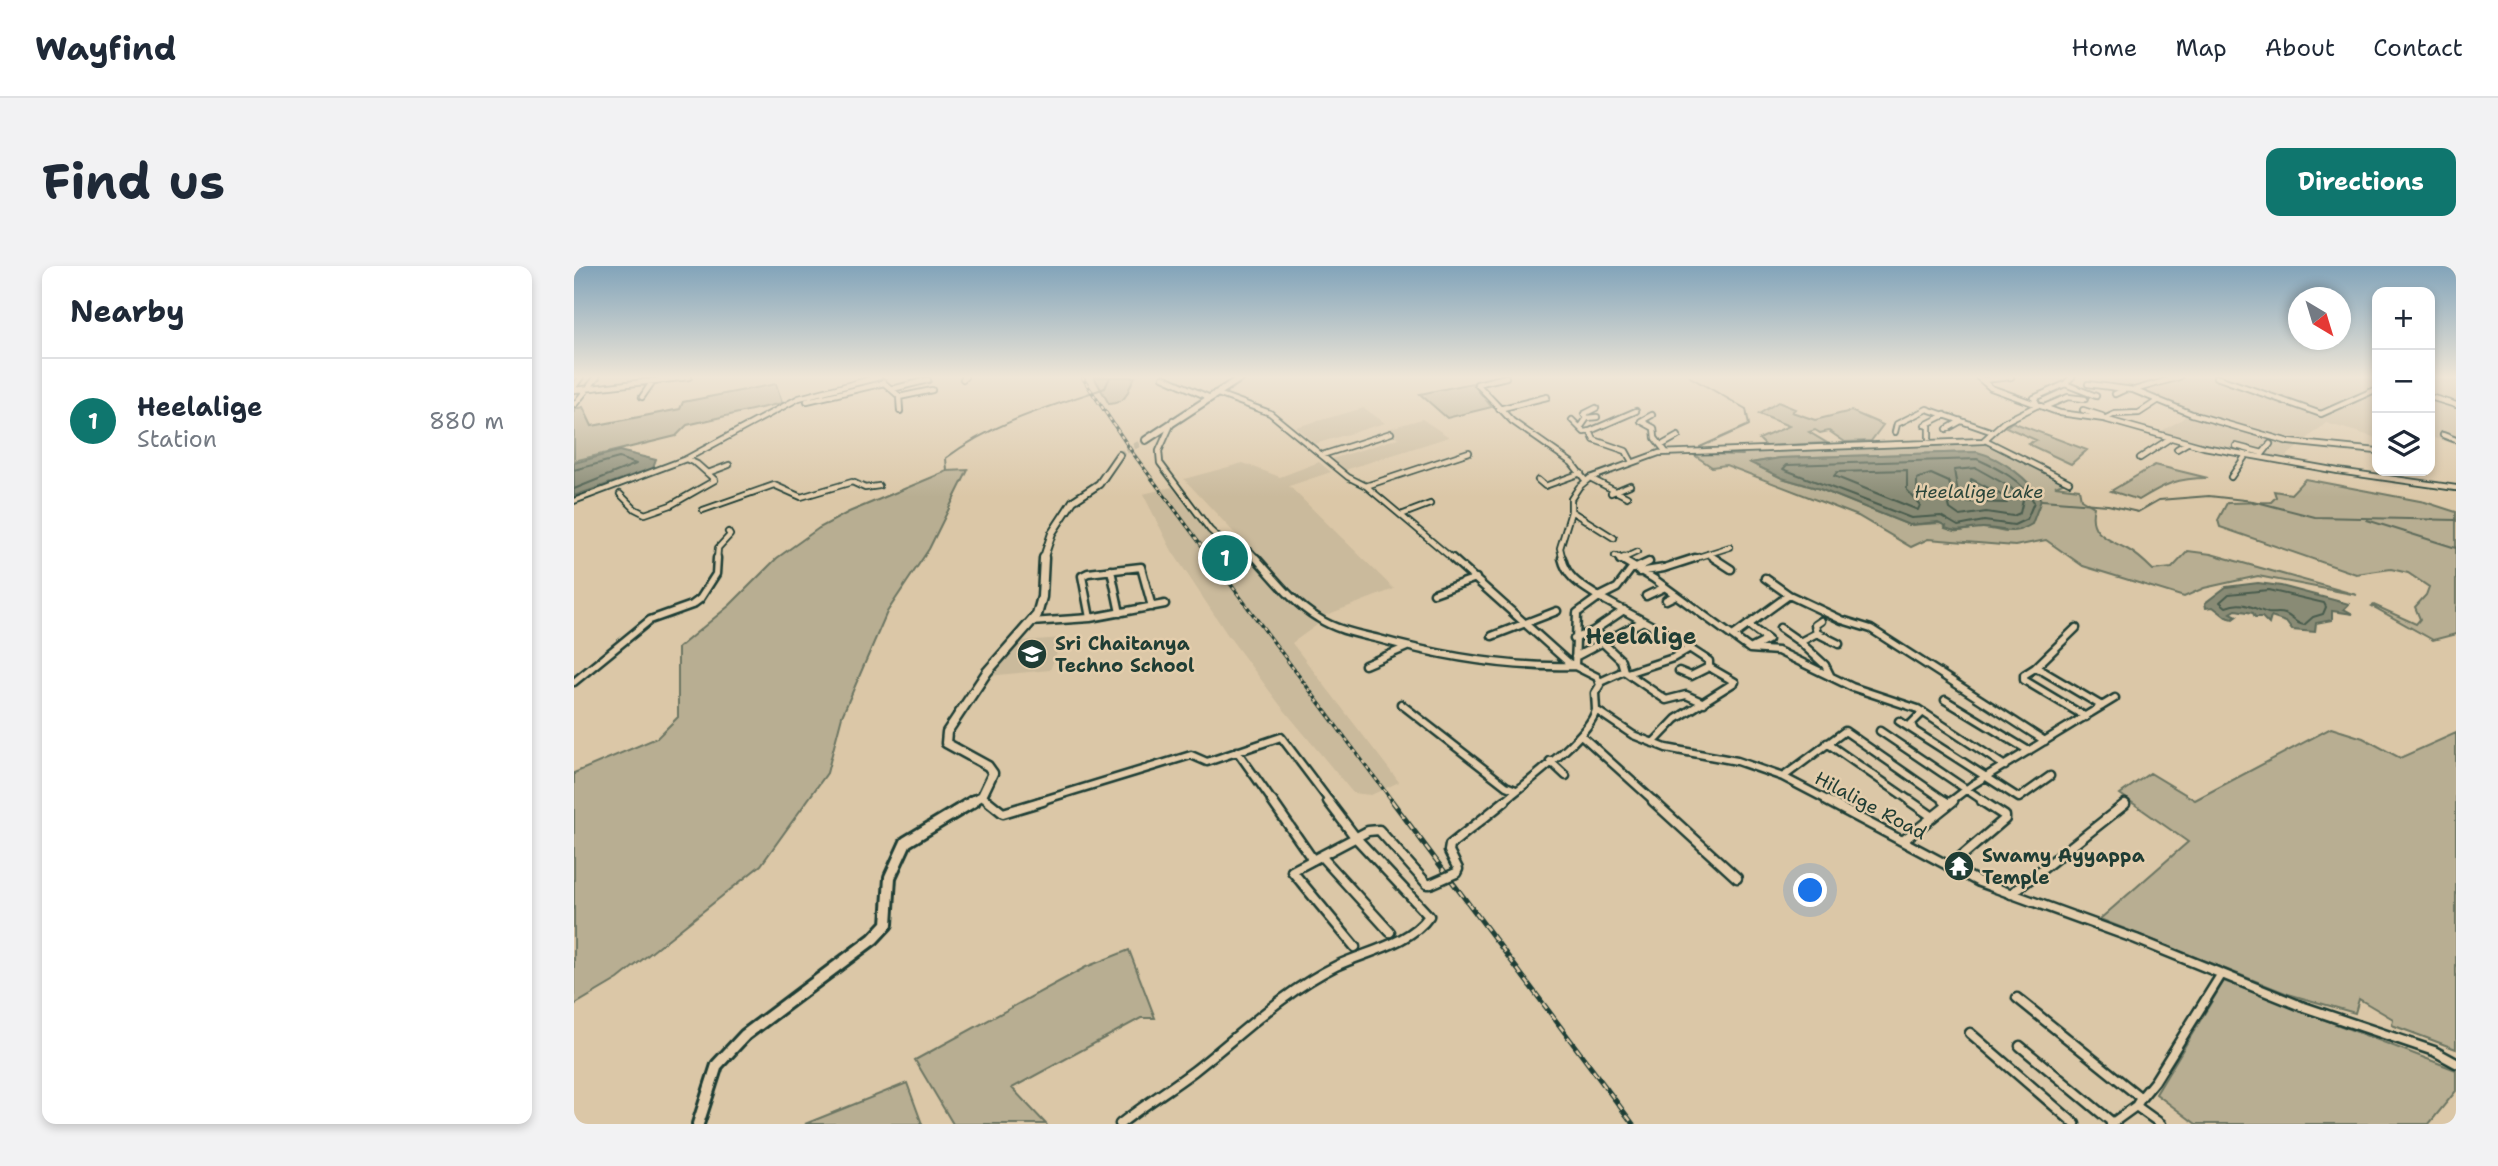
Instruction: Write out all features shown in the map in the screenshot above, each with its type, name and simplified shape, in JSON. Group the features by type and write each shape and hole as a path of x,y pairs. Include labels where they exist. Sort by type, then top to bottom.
{"main road":[{"path":"1146,440 1178,417"},
{"path":"698,1124 717,1065 745,1035 856,952 887,924 890,877 906,842 982,796 993,773 988,766 946,743 945,737 987,672 1037,615 1042,597 1043,561 1052,533 1073,501 1099,484 1119,455"}],"street":[{"path":"574,501 685,459 763,417"},
{"path":"1275,417 1348,477 1366,486 1526,625 1597,677 1600,682"},
{"path":"1508,417 1549,445 1588,479 1627,497"},
{"path":"1580,428 1587,418 1597,417"},
{"path":"1572,420 1584,432 1622,417"},
{"path":"1648,417 1641,421 1654,428 1655,438 1667,452"},
{"path":"1895,432 1897,424 1911,417"},
{"path":"1929,438 1929,426 1925,425 1941,417"},
{"path":"1950,417 1993,432"},
{"path":"1985,440 2004,422 2015,417"},
{"path":"2091,417 2110,417"},
{"path":"2101,417 2187,443 2456,488"},
{"path":"2203,417 2289,442 2372,450"},
{"path":"1173,420 1158,451 1158,458 1210,530 1226,541 1234,552 1250,551 1303,606 1321,620 1407,648 1487,665 1530,669 1575,661 1643,621"},
{"path":"1947,429 1961,421"},
{"path":"1970,431 1978,427"},
{"path":"1590,431 1594,440 1626,451 1632,462"},
{"path":"1322,455 1391,433"},
{"path":"2443,435 2456,440"},
{"path":"1662,445 1678,436"},
{"path":"2140,458 2169,439"},
{"path":"1653,743 1676,719 1735,684 1709,667 1709,662 1690,648 1654,624 1643,621 1599,597 1574,581 1565,570 1560,548 1571,512 1572,499 1588,479 1667,452 1985,440 2069,482"},
{"path":"2177,449 2187,443"},
{"path":"2262,455 2270,444"},
{"path":"2236,446 2262,455"},
{"path":"1366,486 1469,452"},
{"path":"2231,477 2246,454"},
{"path":"620,494 638,512 646,514 689,496 715,480 685,459"},
{"path":"708,473 729,465"},
{"path":"1538,480 1545,486 1581,473"},
{"path":"703,510 774,485 796,497 852,482 865,488 879,486"},
{"path":"1613,492 1630,485"},
{"path":"1401,515 1430,504"},
{"path":"1571,512 1614,538"},
{"path":"574,682 650,620 692,605 700,599 716,574 718,548 730,534 728,532"},
{"path":"1635,570 1664,568 1730,547"},
{"path":"1636,552 1618,558 1665,587 1750,649 1778,651 1852,687 1923,712 2005,766"},
{"path":"1708,554 1731,569"},
{"path":"1575,661 1577,613 1617,588 1635,570 1649,562"},
{"path":"1090,618 1082,576 1111,570 1141,566 1152,607"},
{"path":"1111,570 1120,613"},
{"path":"1765,578 1789,595 1842,620 1871,629 2045,741"},
{"path":"1434,593 1476,579"},
{"path":"1646,596 1665,587"},
{"path":"1666,600 1676,595"},
{"path":"1733,636 1789,595"},
{"path":"1031,622 1090,618 1165,604"},
{"path":"1574,639 1593,631 1624,610"},
{"path":"1492,636 1557,611"},
{"path":"1816,633 1815,625 1821,621"},
{"path":"1748,625 1768,640 1750,649"},
{"path":"1780,628 1825,665 1830,675"},
{"path":"2076,628 2054,649 2050,658 2024,675 2024,680 2086,717"},
{"path":"1593,631 1621,660 1621,667 1626,672 1666,700 1686,695 1704,703"},
{"path":"1800,642 1816,633"},
{"path":"1816,633 1839,644"},
{"path":"1365,665 1407,648"},
{"path":"1355,947 1292,871 1367,831 1379,830 1427,884 1456,873 1458,869 1449,851 1450,845 1581,735 1594,718 1595,693 1600,682 1673,658 1690,648"},
{"path":"1679,671 1691,676 1709,667"},
{"path":"2035,668 2102,706"},
{"path":"1905,840 1966,789 2115,698"},
{"path":"1945,700 2029,751"},
{"path":"1401,704 1506,786 1517,790"},
{"name":"Hilalige Road","path":"1596,710 1633,735 1653,743 1737,761 1783,776 1979,882 2136,939 2301,1006 2434,1051 2456,1063"},
{"path":"1914,731 1912,724 1923,712"},
{"path":"1899,721 2021,798 2050,776"},
{"path":"1783,776 1843,731 1949,804"},
{"path":"1880,731 2002,813 2005,819 1950,866"},
{"path":"1581,735 1737,878"},
{"path":"982,796 1003,813 1191,755 1207,762 1281,737 1356,838 1429,916 1428,921 1298,987 1181,1081 1120,1124"},
{"path":"1827,743 1933,817"},
{"path":"1237,751 1317,858 1390,932"},
{"path":"1550,761 1566,776"},
{"path":"2011,894 2125,804"},
{"path":"2020,1046 2112,1124 2138,1102 2155,1081 2221,975"},
{"path":"2017,998 2161,1124"},
{"path":"1970,1033 2075,1124"}],"shaded area":[{"path":"574,417 588,417 592,426 638,417 721,417 687,425 676,436 574,461"},
{"path":"1332,417 1377,417 1385,423 1315,444 1296,427"},
{"path":"1767,417 1806,417 1815,420 1827,417 1865,417 1883,425 1871,441 1845,442 1829,431 1820,433 1815,430 1809,432 1827,443 1766,446 1759,439 1789,426"},
{"path":"2184,417 2372,417 2372,437 2326,423 2283,459 2156,434"},
{"path":"2435,417 2456,417 2456,444 2435,438"},
{"path":"1422,419 1449,437 1345,470 1332,459 1399,438 1387,429"},
{"path":"2012,422 2087,450 2071,464 2028,444 2036,440 2006,427"},
{"path":"1985,443 2056,477 2063,483 2055,486 2079,489 2081,499 2094,507 2096,530 2134,553 2153,570 2172,568 2188,551 2211,554 2357,595 2258,576 2204,588 2184,597 2083,566 2046,540 2015,546 1928,539 1911,547 1858,516 1726,465 1712,467 1691,453","holes":["1977,452 2019,475 2006,532 1983,528 1957,531 1941,523 1909,525 1820,489 1782,478 1751,463 1780,458"]},
{"path":"1319,462 1331,472 1289,486 1394,589 1321,617 1240,539 1184,479 1243,463 1280,477"},
{"path":"2155,465 2208,478 2172,483 2139,500 2111,491"},
{"path":"968,470 929,549 887,612 842,716 827,773 761,865 618,979 574,1005 574,773 657,738 678,717 678,648 730,605 777,558 819,528 849,512 947,471"},
{"path":"2305,479 2425,502 2456,512 2456,634 2433,640 2372,606 2416,624 2420,619 2415,607 2426,595 2429,587 2408,573 2391,569 2356,574 2220,527 2218,520 2227,503 2271,502 2276,497 2274,491 2291,494"},
{"path":"1172,487 1208,533 1220,540 1231,553 1251,559 1317,625 1292,643 1399,782 1371,795 1353,793 1280,705 1227,634 1172,551 1143,494"},
{"name":"Sri Chaitanya Techno School","path":"1063,638 1050,670 988,676 1021,641"},
{"path":"2331,728 2363,738 2400,758 2456,733 2456,1049 2392,1025 2393,1019 2359,999 2355,1013 2288,994 2100,919 2188,842 2120,794 2150,773 2195,800"},
{"path":"1129,950 1155,1018 1141,1018 1012,1088 1046,1124 953,1124 915,1060 1086,967"},
{"path":"2224,981 2456,1070 2456,1091 2429,1124 2196,1124 2156,1094"},
{"path":"907,1083 922,1124 805,1124"}],"water":[{"path":"619,451 656,460 653,468 574,496 574,463"},
{"name":"Heelalige Lake","path":"1977,452 1996,459 2030,484 2041,500 2032,524 2013,531 1983,528 1955,531 1938,522 1909,525 1820,489 1782,478 1751,463 1780,458"},
{"path":"2258,583 2281,586 2349,604 2344,609 2353,614 2332,611 2332,620 2316,623 2315,632 2292,630 2286,622 2271,617 2269,624 2262,617 2255,617 2253,613 2236,610 2231,613 2237,616 2233,619 2213,607 2206,608 2205,603 2226,587"}],"waterway":[{"path":"947,471 946,458 964,445 1022,417"},
{"path":"1743,455 1701,454 1700,447 1749,425 1748,417"},
{"path":"2042,500 2108,505 2138,512 2159,500 2209,496 2253,501 2315,517 2456,520"},
{"path":"2367,520 2456,548"}],"tunnel":[{"path":"1119,455 1146,440"}],"railway":[{"path":"1109,417 1393,802"},
{"path":"1392,801 1633,1124"}],"place":[{"name":"Heelalige","path":"1225,558"},
{"name":"Sri Chaitanya Techno School","path":"1032,654"},
{"name":"Swamy Ayyappa Temple","path":"1959,866"}],"district":[{"name":"Heelalige","path":"1641,636"}]}
